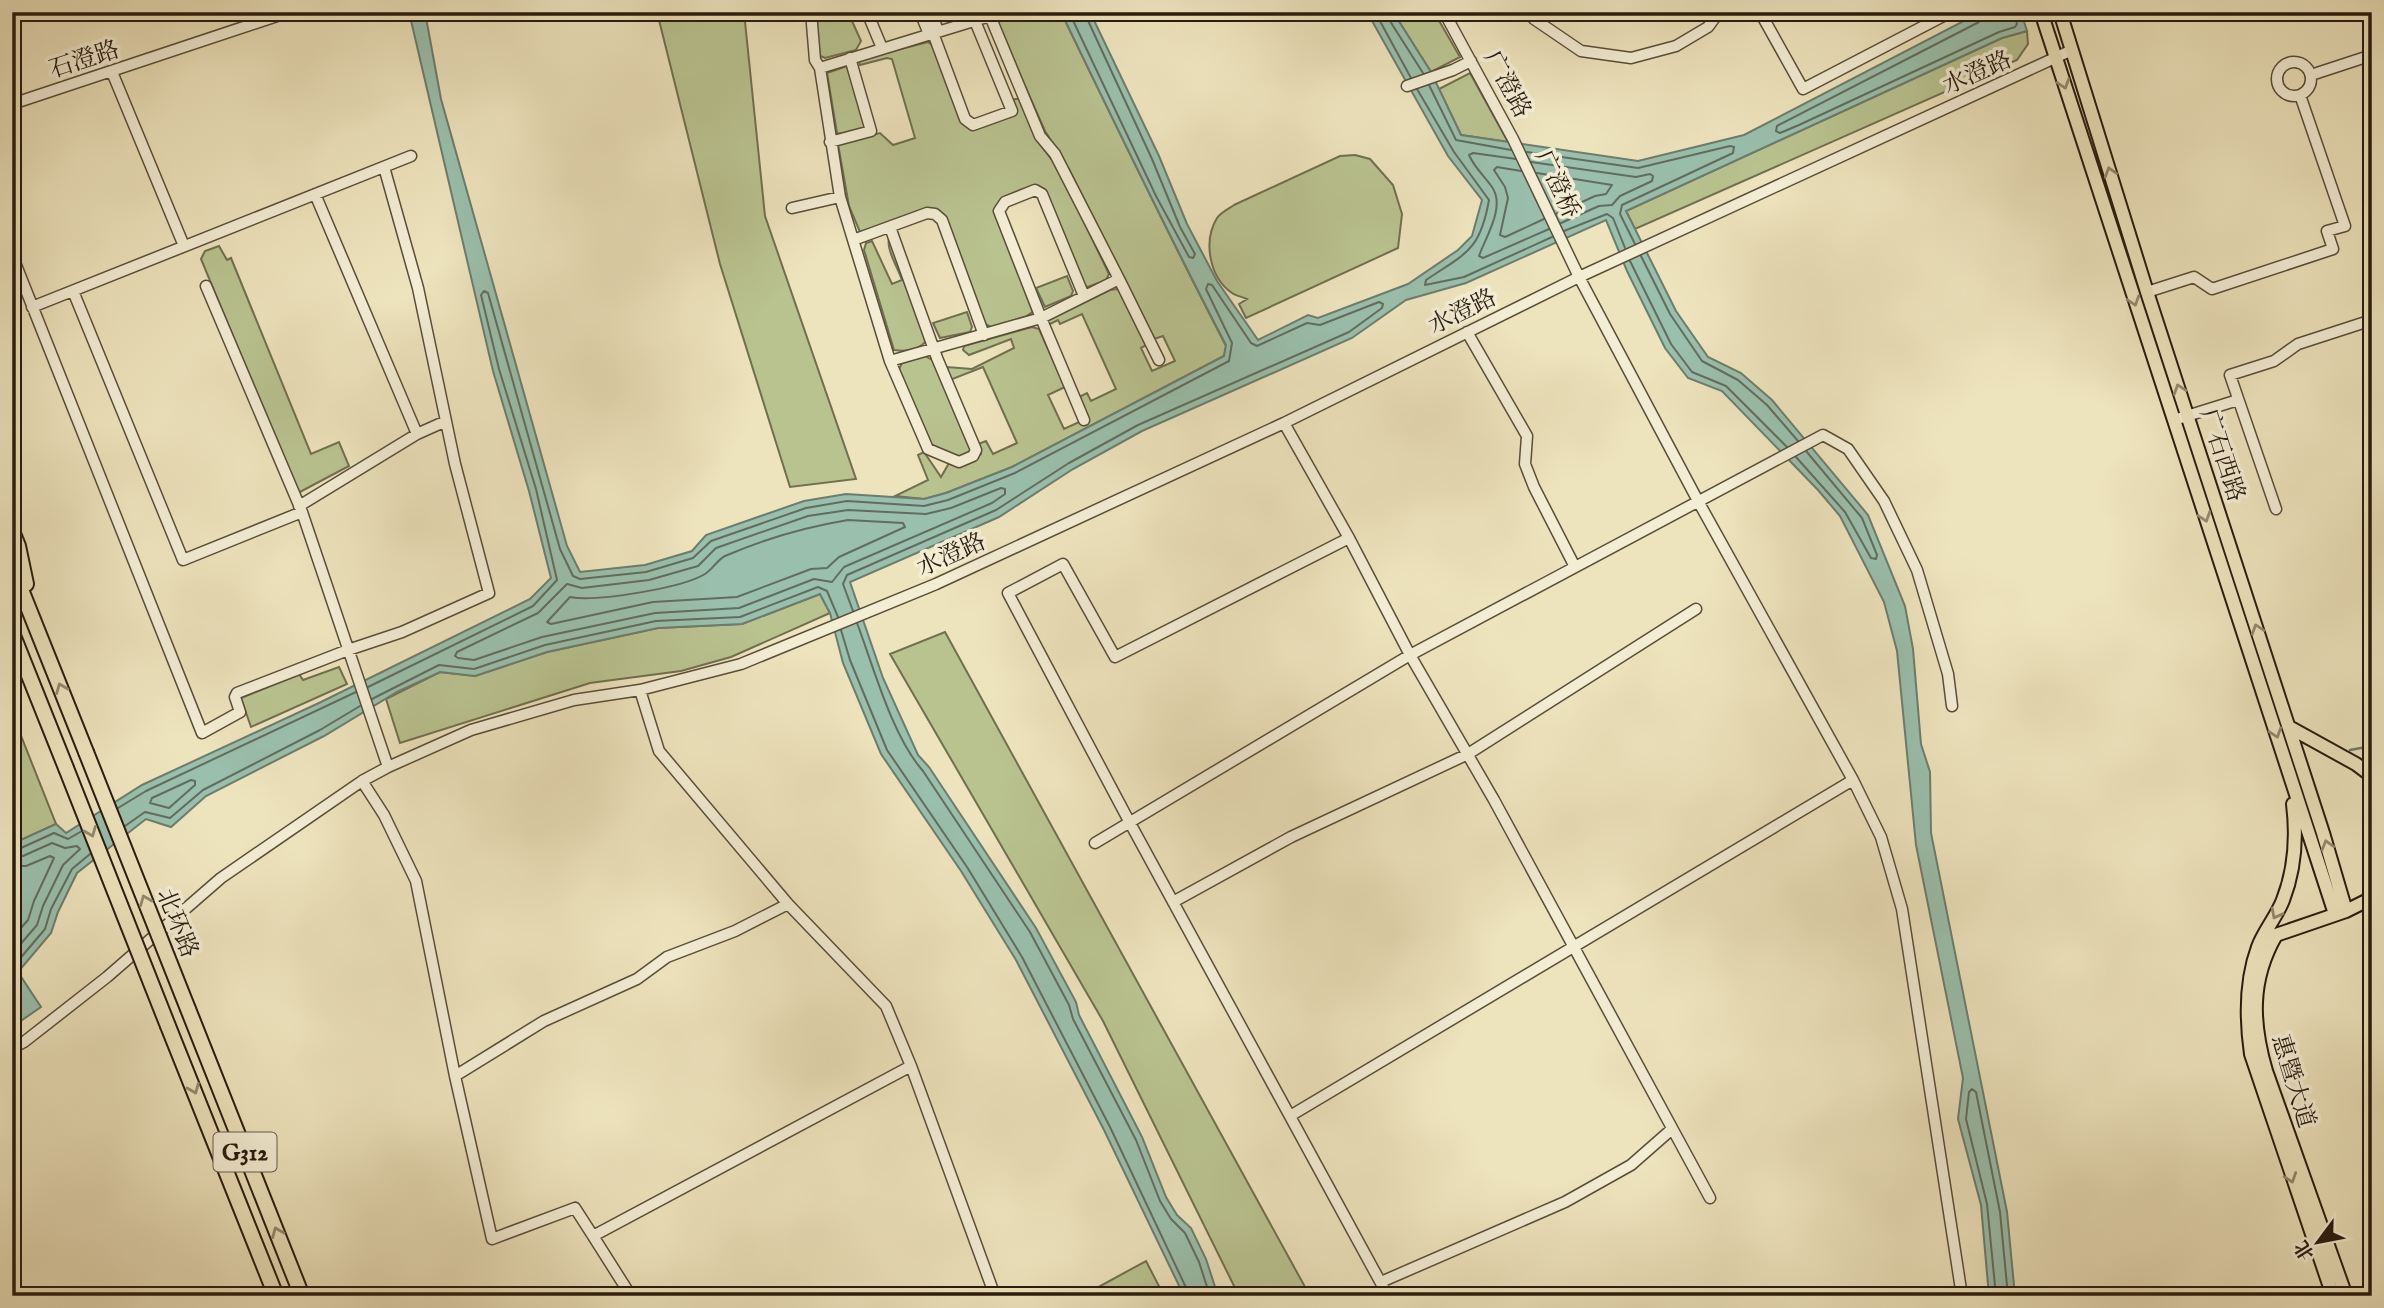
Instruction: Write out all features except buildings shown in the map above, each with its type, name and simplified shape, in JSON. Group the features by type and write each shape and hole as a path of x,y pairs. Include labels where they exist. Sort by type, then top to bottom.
{"highway":[{"path":"12,531 18,546 33,620"},
{"name":"北环路","path":"12,567 302,1296"},
{"name":"北环路","path":"13,636 276,1296"}],"main road":[{"name":"广石西路","path":"2061,13 2147,292 2289,727 2341,912"},
{"path":"2042,16 2290,776 2341,912"},
{"path":"2289,727 2356,764 2372,776"},
{"path":"2290,776 2296,831 2292,870 2283,900 2258,947 2247,995 2246,1023 2250,1054 2333,1296"},
{"name":"惠暨大道","path":"2346,1296 2266,1070 2257,1040 2255,1003 2266,953 2276,935 2372,898"}],"street":[{"name":"石澄路","path":"12,104 289,12"},
{"path":"811,12 815,60 820,68 840,197 890,362 928,449 954,462 967,460 976,450 890,227"},
{"path":"867,12 881,48"},
{"path":"920,12 933,33 962,111 973,125 1012,111 975,21"},
{"path":"931,12 933,33"},
{"name":"广澄路","path":"1444,12 1513,139"},
{"path":"1530,12 1534,19 1581,51 1631,58 1676,46 1708,27 1719,12"},
{"path":"1760,12 1803,89 1951,12"},
{"path":"820,68 990,16 1040,136 1055,154 1159,360"},
{"name":"水澄路","path":"12,1048 24,1042 107,977 221,878 362,781 388,767 471,730 574,700 640,690 741,664 873,611 1284,423 1579,276 2072,50"},
{"path":"2311,75 2372,55"},
{"path":"830,142 871,131 850,58"},
{"path":"1407,86 1471,61"},
{"path":"2290,62 2300,63 2311,75 2309,86 2300,95 2290,95 2281,89 2278,79 2281,69 2290,62"},
{"path":"112,72 184,246"},
{"path":"1005,94 1021,89"},
{"path":"2147,292 2194,277 2212,289 2333,249 2327,231 2345,226 2300,95"},
{"name":"广澄桥","path":"1513,139 1579,276 1698,501 1853,780 1881,837 1902,909 1962,1296"},
{"path":"32,307 411,156"},
{"path":"12,255 202,733 240,712 235,697 237,693 402,632 489,593 446,421 418,288 384,167"},
{"path":"1084,296 1042,194 1035,190 1005,202 999,211 1084,420"},
{"path":"315,194 417,434"},
{"path":"792,208 840,197"},
{"path":"856,239 927,213 935,214 942,220 984,335"},
{"path":"890,362 1041,318 1119,279"},
{"path":"206,286 300,509 388,767"},
{"path":"73,291 183,560 300,509 417,434 446,421"},
{"path":"2276,509 2230,375 2274,360 2298,344 2372,320"},
{"path":"1467,332 1527,436 1525,464 1575,567"},
{"path":"2174,420 2238,400"},
{"path":"1284,423 1710,1198"},
{"path":"1095,843 1410,655 1823,435 1848,449 1884,501 1917,570 1948,674 1952,706"},
{"path":"1349,538 1115,657 1063,564 1008,593 1388,1296"},
{"path":"1173,902 1291,837 1468,754 1696,610"},
{"path":"640,690 659,751 788,904 886,1006 911,1066 995,1296"},
{"path":"1290,1116 1853,780"},
{"path":"362,781 384,815 416,881 455,1076 492,1239 575,1208 631,1296"},
{"path":"455,1076 544,1021 637,979 667,957 735,931 788,904"},
{"path":"593,1236 911,1066"},
{"path":"1381,1282 1565,1202 1631,1165 1672,1129"}],"shaded area":[{"path":"657,12 744,12 765,216 856,479 790,487 720,264"},
{"path":"815,12 848,12 861,41 856,50 825,58 818,55"},
{"path":"992,12 1061,12 1226,346 1224,356 1012,467 924,499 895,496 928,480 918,455 924,452 941,477 949,463 962,465 981,454 978,444 986,441 993,454 1017,443 983,367 950,380 947,367 972,369 1014,348 1011,339 969,355 963,350 964,346 1032,327 1039,329 1065,387 1048,395 1064,429 1088,418 1079,397 1087,393 1091,401 1116,389 1082,314 1060,324 1058,320 1048,325 1047,321 1110,290 1124,291 1148,344 1141,348 1152,371 1175,361 1163,336 1154,339 1069,169 1045,131"},
{"path":"1393,12 1434,12 1460,57 1431,72"},
{"path":"2027,31 2028,44 2017,60 1635,229 1626,211 2002,38"},
{"path":"928,42 932,45 964,122 986,125 1016,114 1012,102 1019,99 1036,139 1058,168 1109,274 1106,280 1088,287 1082,285 1043,191 999,203 1034,311 1025,317 991,327 983,323 943,214 934,209 925,210 860,232 849,206 838,144 880,133 893,145 915,138 892,59 860,65 858,60"},
{"path":"847,66 851,70 866,127 856,132 841,134 837,133 827,73"},
{"path":"1470,73 1508,142 1461,135 1439,89"},
{"path":"1355,155 1370,159 1393,185 1402,214 1398,248 1246,318 1239,304 1247,299 1224,286 1213,268 1210,237 1217,218 1234,205 1340,156"},
{"path":"890,234 928,338 918,348 908,350 894,350 864,250 866,243 872,241 892,284 902,280 890,251"},
{"path":"219,246 227,260 231,258 311,454 339,442 349,466 298,493 201,259 205,251"},
{"path":"1067,276 1073,291 1071,296 1045,307 1036,288"},
{"path":"967,312 972,327 970,332 940,338 933,323"},
{"path":"925,356 934,361 973,447 971,453 957,460 931,446 898,371 902,363"},
{"path":"820,594 830,613 731,657 681,671 590,683 400,743 386,699 440,672 475,676 547,652 658,628 742,624"},
{"path":"945,632 1310,1296 1239,1296 1103,1021 890,654"},
{"path":"339,667 347,684 251,727 241,698 299,674 303,680"},
{"path":"12,713 56,824 19,841 12,837"},
{"path":"1146,1261 1164,1296 1082,1296"}],"water":[{"path":"409,12 425,12 441,99 567,546 580,572 645,565 692,551 706,535 804,501 846,494 924,499 946,493 1012,467 1224,356 1226,345 1061,12 1090,12 1159,156 1187,224 1217,281 1258,340 1308,315 1318,318 1408,284 1458,250 1472,236 1482,200 1448,156 1367,12 1393,12 1431,72 1461,135 1638,161 1744,135 1981,12 2021,12 2027,31 2002,38 1626,211 1676,311 1708,357 1741,373 1772,400 1868,515 1905,606 1913,649 1921,744 1930,772 1931,833 2007,1212 2015,1296 1989,1296 1981,1205 1958,1119 1963,1078 1916,845 1897,651 1884,602 1840,516 1818,490 1722,391 1688,378 1665,348 1627,271 1606,220 1466,283 1406,300 1352,338 1142,431 1073,469 999,517 850,582 883,678 918,755 929,767 1036,928 1076,1002 1079,1015 1142,1137 1166,1197 1177,1215 1191,1228 1206,1259 1218,1296 1184,1296 1104,1130 1016,960 961,871 881,754 843,663 830,613 820,594 742,624 658,628 547,652 475,676 440,672 397,692 324,736 206,796 171,827 146,819 77,873 51,933 18,972 41,1007 12,1027 12,837 19,841 56,824 66,833 142,785 321,702 530,599 551,578 529,491 493,371"}],"waterway":[{"path":"2350,750 2372,746"}]}
